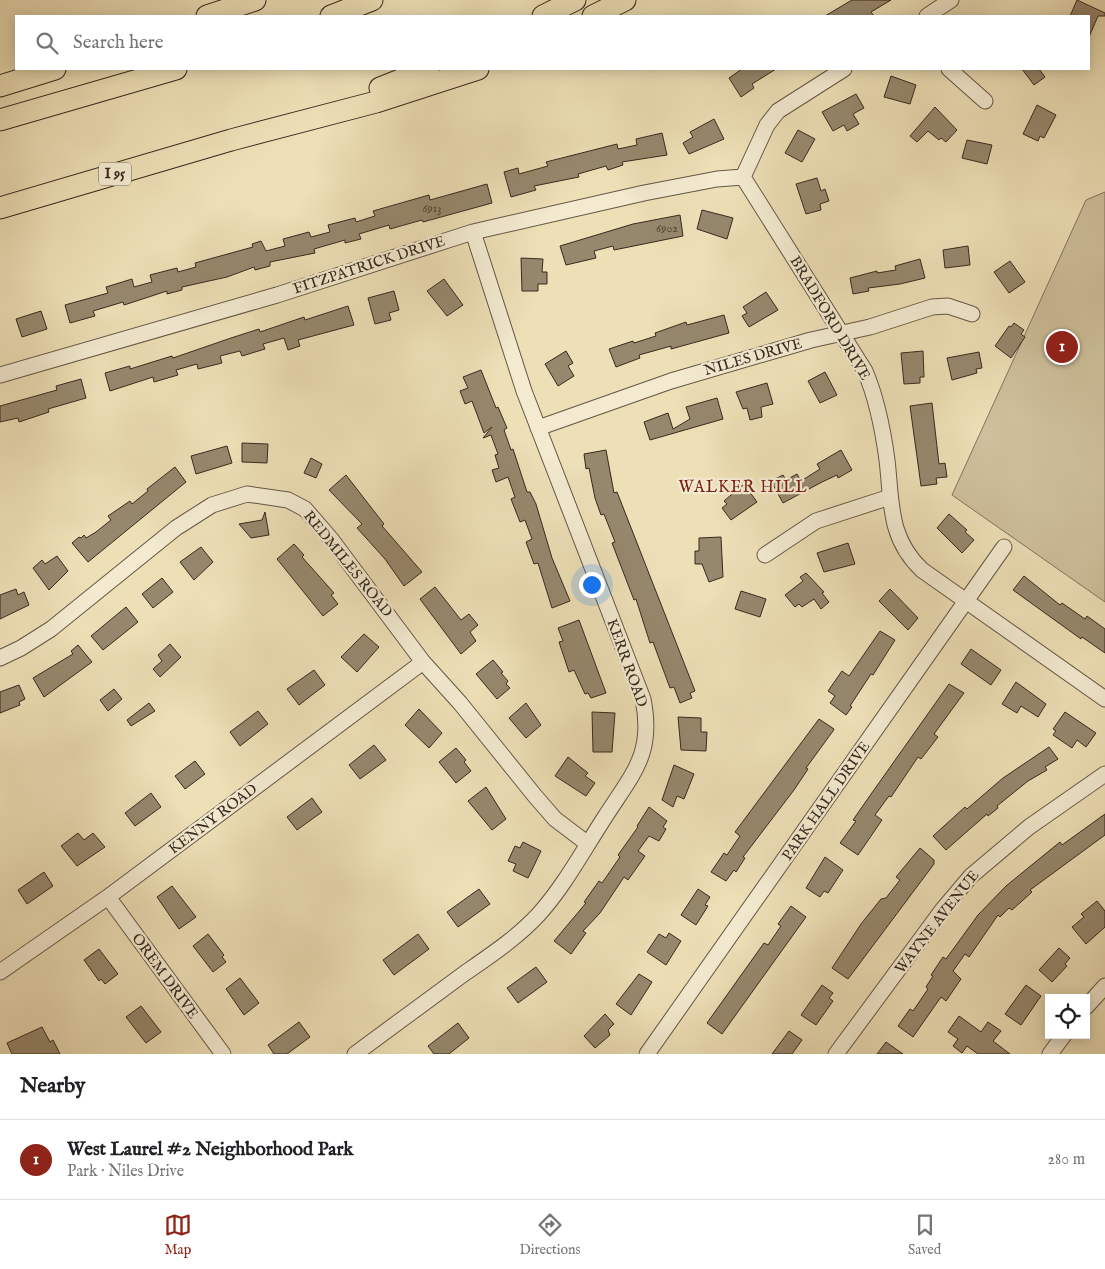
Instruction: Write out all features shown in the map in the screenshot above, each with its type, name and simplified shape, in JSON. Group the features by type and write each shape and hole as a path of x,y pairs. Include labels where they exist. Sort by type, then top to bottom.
{"highway":[{"path":"209,15 248,0"},
{"path":"209,15 255,0"},
{"path":"334,15 372,0"},
{"path":"545,15 575,0"},
{"path":"595,15 625,0"},
{"path":"0,86 52,70"},
{"path":"0,120 173,70"},
{"name":"I 95","path":"0,208 231,140 344,102 425,70"},
{"path":"231,140 376,102 475,70"}],"street":[{"path":"928,15 951,0"},
{"path":"743,177 767,126 778,111 842,70"},
{"path":"950,70 985,101"},
{"name":"FITZPATRICK DRIVE","path":"0,375 277,295 473,232 644,193 717,179 743,177"},
{"name":"BRADFORD DRIVE","path":"743,177 861,363 873,391 884,444 890,497 897,535 909,557 922,570 1105,700"},
{"name":"KERR ROAD","path":"355,1054 523,930 554,895 588,844 642,758 646,738 646,716 642,699 519,378 473,232"},
{"name":"NILES DRIVE","path":"538,428 654,386 841,332 870,327 940,306 972,314"},
{"name":"REDMILES ROAD","path":"0,658 21,648 51,629 176,528 212,504 247,494 288,500 305,509 337,547 423,662 460,703 556,819 588,844"},
{"path":"765,555 816,521 890,497"},
{"name":"PARK HALL DRIVE","path":"647,1054 968,602 1004,547"},
{"name":"KENNY ROAD","path":"0,972 108,897 423,662"},
{"name":"WAYNE AVENUE","path":"836,1054 943,909 971,876 1029,827 1105,774"},
{"name":"OREM DRIVE","path":"108,897 223,1054"},
{"path":"1090,1003 1105,986"},
{"path":"1050,1054 1061,1039"}],"shaded area":[{"path":"1105,192 1105,602 952,495 1086,200"}],"building":[{"path":"852,0 891,0 871,12 873,15 827,15"},
{"path":"1077,0 1105,13 1105,16 1098,16 1090,35 1090,15 1070,15"},
{"path":"741,70 774,70 752,84 754,88 741,97 729,78"},
{"path":"1023,70 1040,70 1045,77 1034,85"},
{"path":"891,76 916,85 910,104 884,97"},
{"path":"856,94 864,108 853,114 859,124 847,131 844,125 833,131 822,112"},
{"path":"1037,105 1056,115 1044,138 1040,136 1038,141 1023,134"},
{"path":"935,107 957,130 946,142 941,138 939,140 928,131 917,142 910,136"},
{"path":"714,119 724,139 689,154 683,143 693,137 690,132"},
{"path":"798,130 815,139 802,162 785,153"},
{"path":"662,133 667,155 622,162 623,165 608,170 606,166 578,174 579,177 534,186 536,190 511,197 504,172 518,168 519,174 548,166 546,162 617,144 618,149 637,145 636,139"},
{"path":"967,140 992,145 987,164 962,158"},
{"path":"817,178 821,191 825,189 829,201 820,204 821,210 806,214 796,184"},
{"path":"487,184 492,203 423,222 422,220 390,229 389,225 359,234 361,239 345,243 345,240 314,249 315,253 270,262 270,266 255,270 254,267 227,277 182,287 182,290 167,294 167,291 124,305 123,302 93,311 95,316 70,323 65,305 108,293 106,287 132,279 134,287 152,282 150,275 177,268 178,272 196,267 195,263 253,247 252,244 261,241 266,251 285,246 283,239 309,232 311,237 330,232 328,225 355,218 356,222 375,216 373,211 429,195 430,200"},
{"path":"702,210 733,218 727,239 697,229"},
{"path":"680,215 683,236 614,250 613,246 594,251 596,258 566,265 560,246 633,224"},
{"path":"968,246 970,265 945,268 943,250"},
{"path":"521,258 543,259 542,272 547,272 547,284 538,284 538,291 522,291"},
{"path":"920,259 925,278 900,284 868,288 869,291 853,294 850,278 877,271 877,273 896,270 895,266"},
{"path":"1010,261 1025,282 1009,293 994,272"},
{"path":"444,279 463,305 447,316 427,291"},
{"path":"394,291 399,310 389,313 391,320 375,324 368,298"},
{"path":"766,292 778,310 749,327 742,316 747,313 743,307"},
{"path":"348,306 354,325 298,340 300,346 288,350 284,338 263,344 265,349 242,356 240,351 220,356 222,363 198,369 197,364 176,370 178,375 154,382 153,377 110,391 105,373 130,366 130,369 172,356 173,358 259,329 260,332 304,317 305,320"},
{"path":"41,311 47,329 22,337 16,319"},
{"path":"724,315 729,333 671,349 671,346 639,355 640,358 616,367 609,349 656,336 655,333 686,322 687,325"},
{"path":"1014,323 1024,330 1021,334 1025,337 1011,358 995,346 1009,326 1011,327"},
{"path":"566,351 573,363 568,366 574,376 558,386 545,364"},
{"path":"923,351 924,377 920,377 920,383 904,384 901,353"},
{"path":"979,352 982,368 976,369 977,373 952,380 947,358"},
{"path":"481,370 496,408 498,407 507,428 504,430 511,450 513,449 527,492 530,492 536,504 552,558 570,601 552,608 538,563 534,564 526,542 532,539 525,520 520,522 511,499 515,497 508,477 496,482 492,470 499,468 495,455 498,454 491,435 483,438 492,427 484,433 472,401 465,404 460,391 468,388 463,377"},
{"path":"825,372 837,395 820,403 808,381"},
{"path":"81,379 86,398 48,409 49,412 19,422 18,418 0,422 0,406 57,390 56,386"},
{"path":"767,383 773,404 761,407 762,417 750,420 747,408 743,409 736,392"},
{"path":"717,398 723,419 650,440 644,422 668,413 673,429 690,419 686,407"},
{"path":"932,403 939,464 945,463 947,477 936,478 937,484 921,486 910,406"},
{"path":"242,443 268,444 267,463 242,462"},
{"path":"227,446 232,463 196,474 191,456"},
{"path":"606,450 614,493 617,492 695,691 690,693 692,698 680,703 674,687 670,688 653,642 650,643 636,599 634,600 612,543 615,542 604,514 601,515 595,498 589,468 586,469 584,454"},
{"path":"841,450 852,470 838,478 837,475 822,482 783,503 771,481 783,475 786,480 797,474 801,481 820,469 817,464"},
{"path":"311,458 322,464 316,478 304,473"},
{"path":"175,467 186,482 88,562 72,543 79,537 81,538 84,535 86,538 96,532 111,520 108,516 130,501 132,504 148,491 147,489"},
{"path":"346,475 384,524 382,526 422,572 404,586 385,559 357,528 362,524 329,490"},
{"path":"744,484 757,502 731,520 722,508 727,504 724,501"},
{"path":"265,512 269,535 251,538 239,524 262,520"},
{"path":"949,514 967,530 965,532 974,540 962,553 937,528"},
{"path":"721,537 723,577 709,582 702,564 695,564 695,551 699,551 699,538"},
{"path":"848,543 855,564 824,572 817,553"},
{"path":"294,544 304,555 302,557 334,593 331,595 338,604 323,616 277,559"},
{"path":"201,547 213,562 194,580 180,562"},
{"path":"57,556 68,571 49,590 33,568 42,560 45,564"},
{"path":"806,573 824,592 822,593 829,602 821,609 814,599 802,607 799,604 795,607 785,595 803,581 800,577"},
{"path":"1024,576 1060,605 1062,603 1085,619 1087,616 1105,629 1105,653 1082,637 1081,639 1013,590"},
{"path":"162,578 173,592 153,608 142,594"},
{"path":"435,587 461,620 469,614 478,625 470,632 476,641 461,654 420,599"},
{"path":"16,589 18,595 24,592 29,605 0,619 0,595"},
{"path":"890,589 918,618 908,630 879,601"},
{"path":"741,591 766,599 760,617 735,609"},
{"path":"126,607 138,622 103,650 91,636"},
{"path":"579,620 606,693 591,698 588,693 585,694 574,670 569,672 559,642 563,641 558,628"},
{"path":"880,631 895,640 873,675 871,674 850,706 852,707 846,715 830,703 835,696 828,691 842,671 849,676"},
{"path":"364,634 379,647 357,672 341,657"},
{"path":"170,644 181,657 160,677 153,669 162,661 158,655"},
{"path":"78,645 92,662 44,697 33,678 73,654 71,651"},
{"path":"971,649 1001,670 991,685 961,664"},
{"path":"493,660 503,672 501,673 508,681 506,684 510,688 497,699 476,674"},
{"path":"314,670 325,685 299,705 287,689"},
{"path":"1016,682 1046,704 1038,717 1021,706 1017,713 1002,704"},
{"path":"949,684 964,693 934,734 938,737 921,759 918,757 891,797 889,796 875,815 882,820 858,855 840,843 856,821 853,820"},
{"path":"19,685 25,699 19,702 20,705 0,713 0,692"},
{"path":"114,689 122,699 108,711 100,700"},
{"path":"149,703 155,711 131,726 127,720"},
{"path":"526,703 541,725 526,738 509,718"},
{"path":"419,709 442,733 429,748 405,725"},
{"path":"258,711 268,724 240,746 230,732"},
{"path":"592,712 615,713 612,752 593,752"},
{"path":"1065,712 1096,733 1086,747 1077,740 1072,748 1053,735 1056,731 1053,729"},
{"path":"678,717 701,718 701,732 707,732 706,751 681,750"},
{"path":"819,719 834,729 806,768 808,769 794,790 743,857 745,858 736,872 734,870 726,881 711,872 724,853 727,855 740,836 735,832"},
{"path":"374,745 386,760 360,779 349,765"},
{"path":"1049,747 1058,759 1045,767 1047,770 1028,781 946,850 933,836 965,807 967,809 1003,778"},
{"path":"456,748 466,760 464,762 471,771 456,783 439,762"},
{"path":"568,757 588,773 585,776 595,783 586,796 555,776"},
{"path":"195,761 205,774 185,789 175,776"},
{"path":"674,765 694,774 684,799 677,796 673,807 662,800"},
{"path":"486,787 506,819 492,830 468,801"},
{"path":"151,793 161,807 135,826 125,813"},
{"path":"312,798 322,812 297,830 287,817"},
{"path":"649,807 667,821 663,827 666,829 659,841 649,836 638,851 645,856 628,880 624,877 600,913 583,931 586,933 571,954 554,941 586,903 584,902 599,881 602,883 620,857 618,855 638,827"},
{"path":"1105,814 1105,835 1030,890 1032,892 1012,910 1009,908 1000,917 998,915 969,957 965,954 953,971 961,979 946,1001 941,997 913,1037 898,1026 910,1009 913,1011 928,989 926,987 933,976 931,975 943,957 946,959 978,915 1006,886 1060,842 1062,845"},
{"path":"78,833 84,840 93,833 105,847 77,866 61,846"},
{"path":"523,842 541,851 528,878 513,871 516,864 508,861 515,846 520,848"},
{"path":"920,848 934,860 934,864 848,979 832,968 861,924 881,899 886,898 900,880 896,877"},
{"path":"825,857 843,870 828,893 824,891 820,897 806,888"},
{"path":"44,872 53,886 27,904 18,890"},
{"path":"172,886 196,917 179,929 157,897"},
{"path":"479,889 490,904 458,927 447,912"},
{"path":"698,889 710,897 705,905 708,906 696,925 681,915"},
{"path":"1097,901 1105,911 1105,927 1086,944 1072,927 1084,917 1081,914"},
{"path":"791,906 806,917 722,1034 707,1023 764,943 768,945 781,926 778,924"},
{"path":"669,933 681,941 666,965 647,952 659,934 666,938"},
{"path":"208,934 224,955 222,957 226,962 213,972 193,946"},
{"path":"418,934 429,949 394,975 383,960"},
{"path":"1059,948 1070,958 1065,964 1067,966 1052,982 1039,970"},
{"path":"99,949 118,974 105,984 101,979 99,981 84,960"},
{"path":"536,967 547,982 518,1003 507,988"},
{"path":"639,974 652,982 631,1015 616,1004"},
{"path":"240,978 259,1003 244,1015 226,989"},
{"path":"822,985 833,993 829,998 833,1001 816,1025 801,1015"},
{"path":"1026,985 1041,996 1021,1025 1005,1014"},
{"path":"141,1006 161,1032 146,1043 126,1017"},
{"path":"605,1014 614,1024 608,1030 610,1035 595,1048 584,1036"},
{"path":"959,1016 981,1032 988,1022 1001,1031 993,1041 1010,1054 978,1054 967,1046 962,1053 953,1046 958,1039 948,1032"},
{"path":"299,1022 310,1037 287,1054 274,1054 268,1045"},
{"path":"458,1023 469,1038 449,1054 434,1054 428,1046"},
{"path":"42,1027 50,1042 53,1040 60,1054 12,1054 7,1043"},
{"path":"789,1031 802,1040 792,1054 772,1054"},
{"path":"886,1042 903,1054 877,1054"}],"place":[{"name":"West Laurel #2 Neighborhood Park","path":"1062,347"}],"district":[{"name":"WALKER HILL","path":"743,488"}]}
